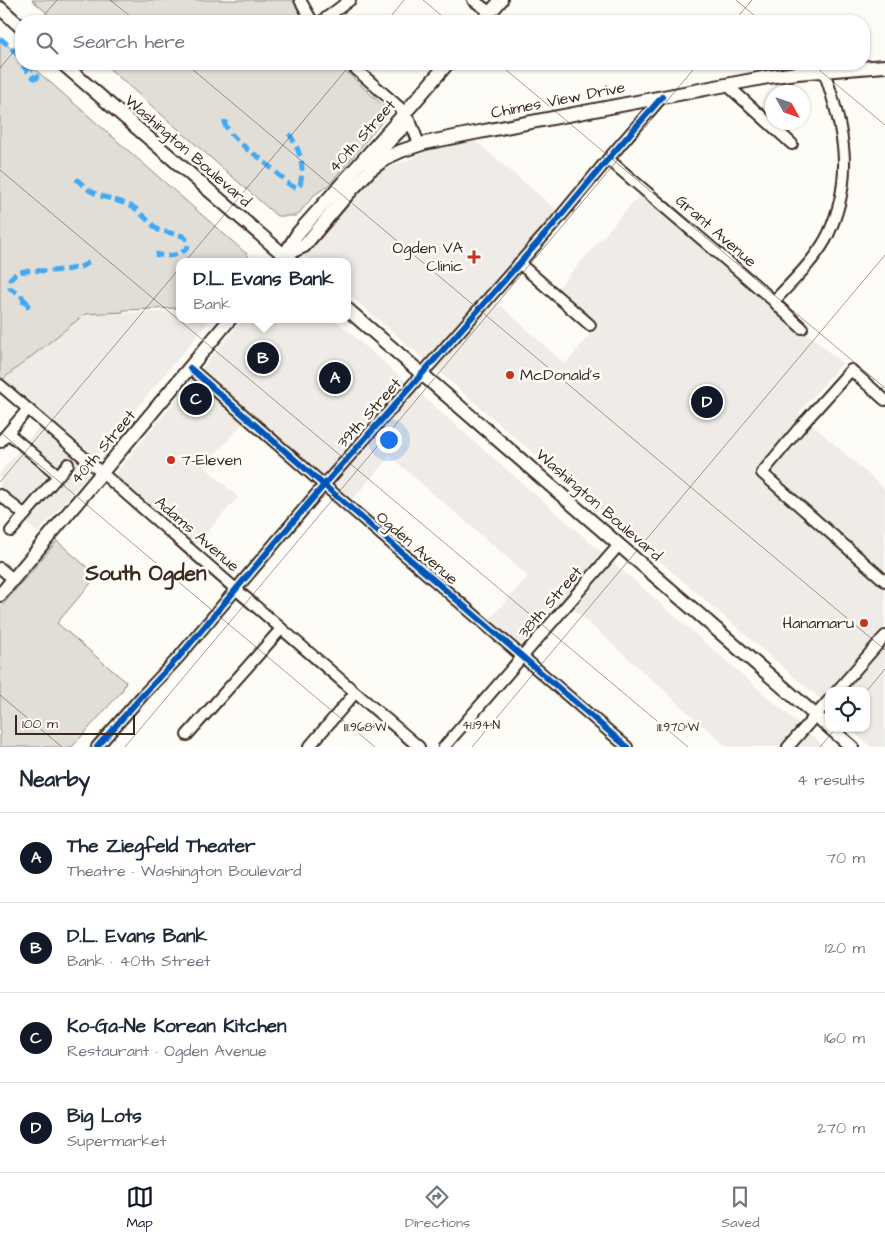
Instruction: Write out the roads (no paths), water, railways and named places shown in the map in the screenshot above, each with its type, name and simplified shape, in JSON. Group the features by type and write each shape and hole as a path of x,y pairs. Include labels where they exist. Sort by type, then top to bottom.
{"main road":[{"path":"489,15 501,0"},
{"path":"0,8 15,22"},
{"name":"Chimes View Drive","path":"870,67 885,66"},
{"name":"Washington Boulevard","path":"71,70 283,258"},
{"name":"40th Street","path":"286,258 298,233 407,118 443,70"},
{"name":"Chimes View Drive","path":"364,176 388,157 419,144 728,84 781,75 836,70"},
{"name":"40th Street","path":"288,258 304,246 364,176"},
{"name":"Washington Boulevard","path":"351,312 825,723"},
{"name":"40th Street","path":"0,595 227,323"},
{"name":"Washington Boulevard","path":"835,732 852,747"}],"street":[{"path":"300,0 309,15"},
{"path":"330,15 350,0"},
{"path":"473,0 485,15"},
{"path":"357,70 399,107 407,118 419,144"},
{"path":"774,301 810,261 827,236 837,209 843,183 844,155 841,129 824,71"},
{"path":"728,84 792,144"},
{"name":"39th Street","path":"97,747 178,658 324,485 520,263 662,97"},
{"name":"40th Street","path":"364,176 379,155 404,127 407,118"},
{"name":"Grant Avenue","path":"608,159 774,301 802,328"},
{"path":"520,263 590,325"},
{"name":"Ogden Avenue","path":"190,368 627,747"},
{"path":"885,400 851,370 762,473 885,581"},
{"name":"Adams Avenue","path":"0,385 418,747"},
{"path":"0,442 28,409"},
{"path":"8,433 58,475"},
{"path":"11,531 68,464"},
{"path":"0,495 24,515"},
{"name":"38th Street","path":"444,747 619,545"},
{"path":"0,568 13,579"},
{"path":"187,735 281,629"},
{"path":"840,687 885,636"},
{"path":"309,747 355,693"},
{"path":"788,747 825,705"}],"place":[{"name":"Ogden VA Clinic","path":"474,257"},
{"name":"D.L. Evans Bank","path":"263,358"},
{"name":"McDonald's","path":"510,375"},
{"name":"The Ziegfeld Theater","path":"335,378"},
{"name":"Ko-Ga-Ne Korean Kitchen","path":"196,399"},
{"name":"Big Lots","path":"707,402"},
{"name":"7-Eleven","path":"171,460"},
{"name":"Hanamaru","path":"864,623"}],"district":[{"name":"South Ogden","path":"146,573"}]}
